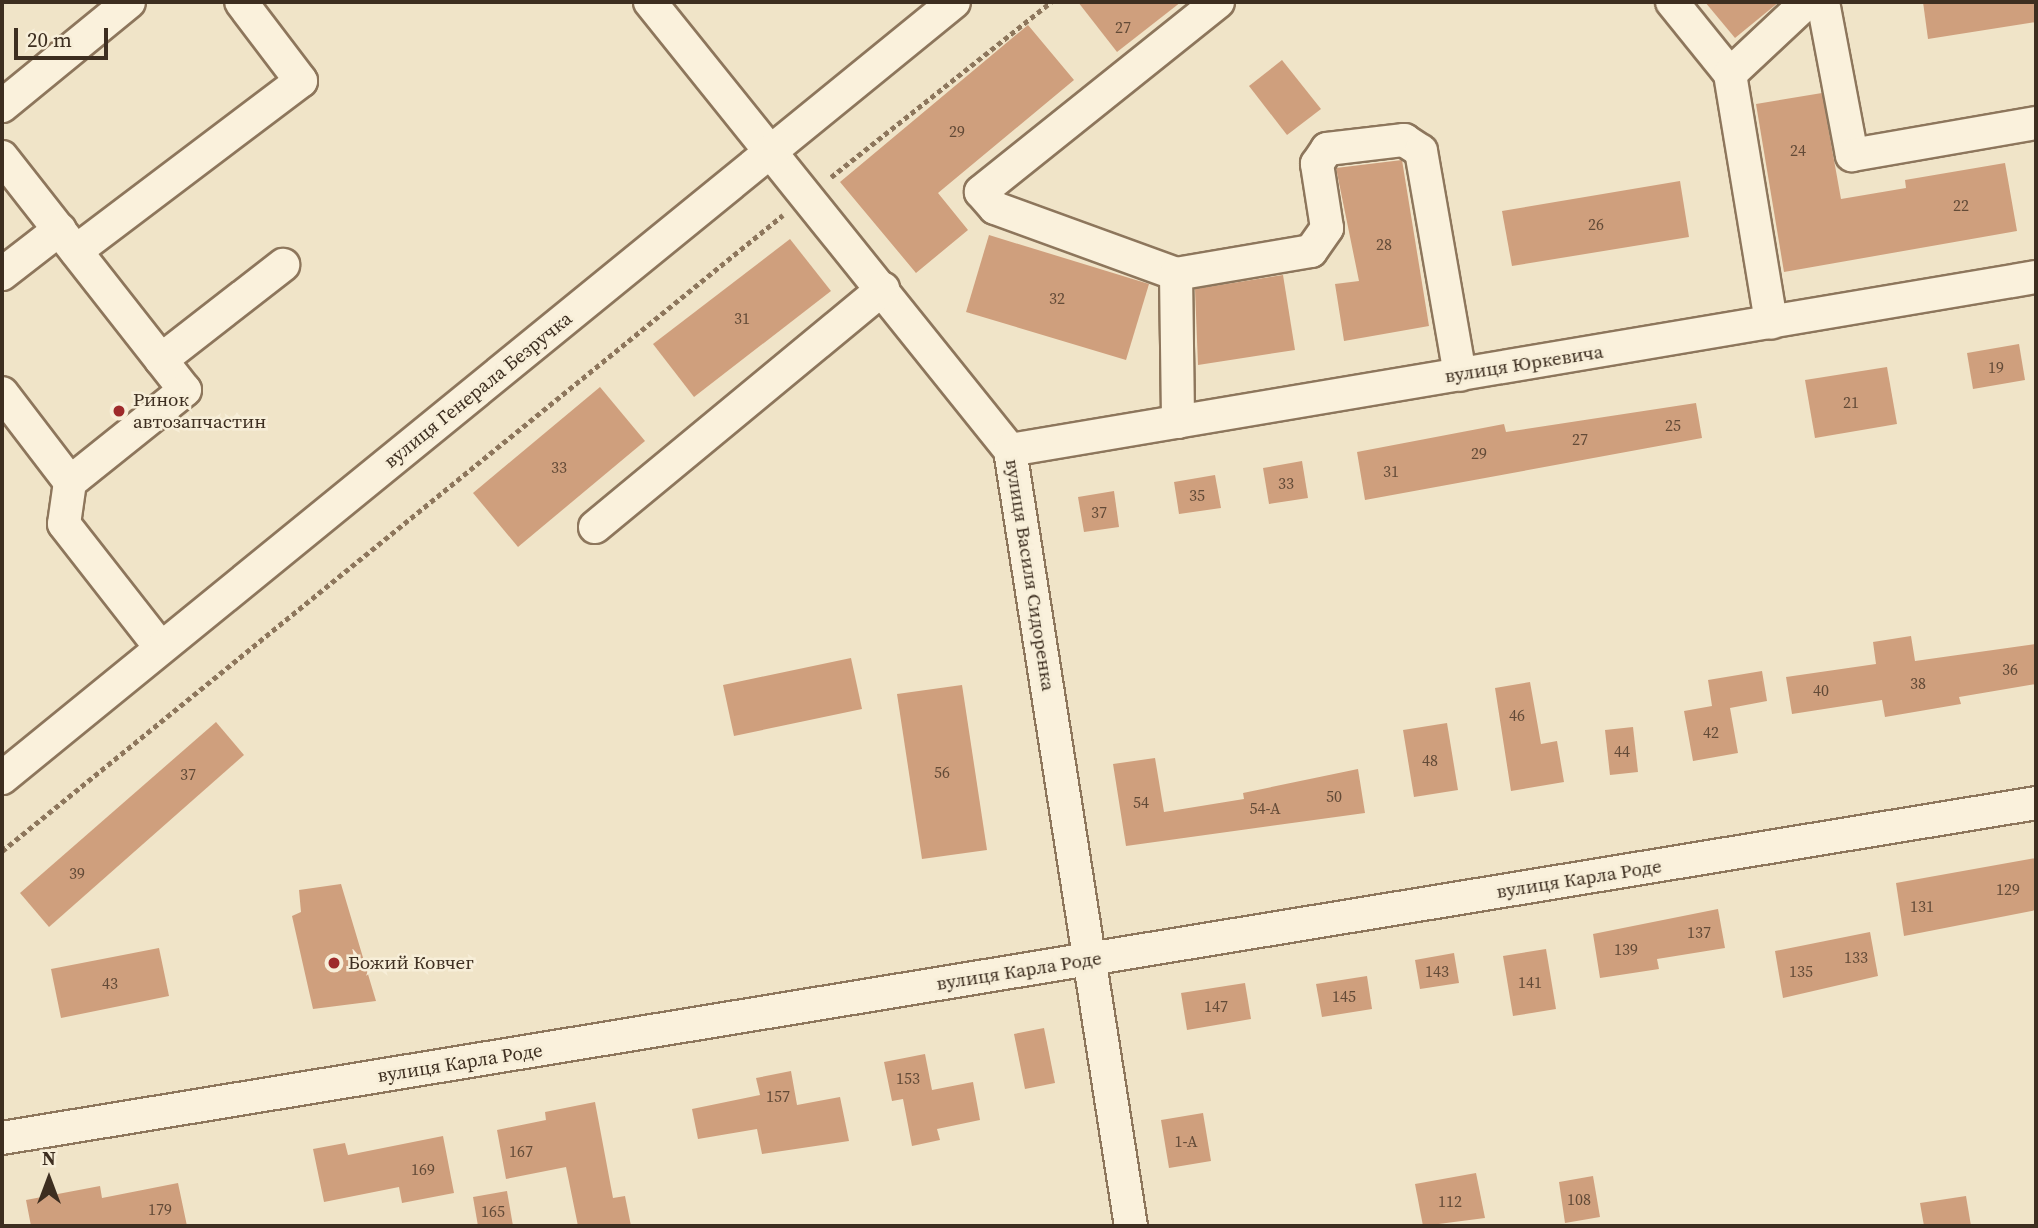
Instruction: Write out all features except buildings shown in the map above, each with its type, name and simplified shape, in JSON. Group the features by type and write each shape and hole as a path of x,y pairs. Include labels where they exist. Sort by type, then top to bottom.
{"street":[{"path":"2,106 129,2"},
{"path":"2,274 68,240 302,81 241,2"},
{"name":"вулиця Василя Сидоренка","path":"650,2 772,150 1010,450 1131,1226"},
{"name":"вулиця Генерала Безручка","path":"2,778 954,2"},
{"path":"1217,2 981,192 995,208 1176,274 1311,251 1327,228 1317,164 1327,149 1404,140 1421,151 1460,375"},
{"path":"1672,2 1730,74 1771,323"},
{"path":"1730,74 1807,2"},
{"path":"1823,2 1853,155 2036,123"},
{"path":"2,157 185,390 70,482 64,524 162,648"},
{"path":"162,360 283,265"},
{"path":"1176,274 1178,422"},
{"name":"вулиця Юркевича","path":"1010,450 2036,277"},
{"path":"595,527 883,289"},
{"path":"2,393 70,482"},
{"name":"вулиця Карла Роде","path":"2,1138 2036,803"}],"path":[{"path":"2,851 808,195 1051,2"}],"place":[{"name":"Ринок автозапчастин","path":"119,411"},
{"name":"Божий Ковчег","path":"334,963"}]}
